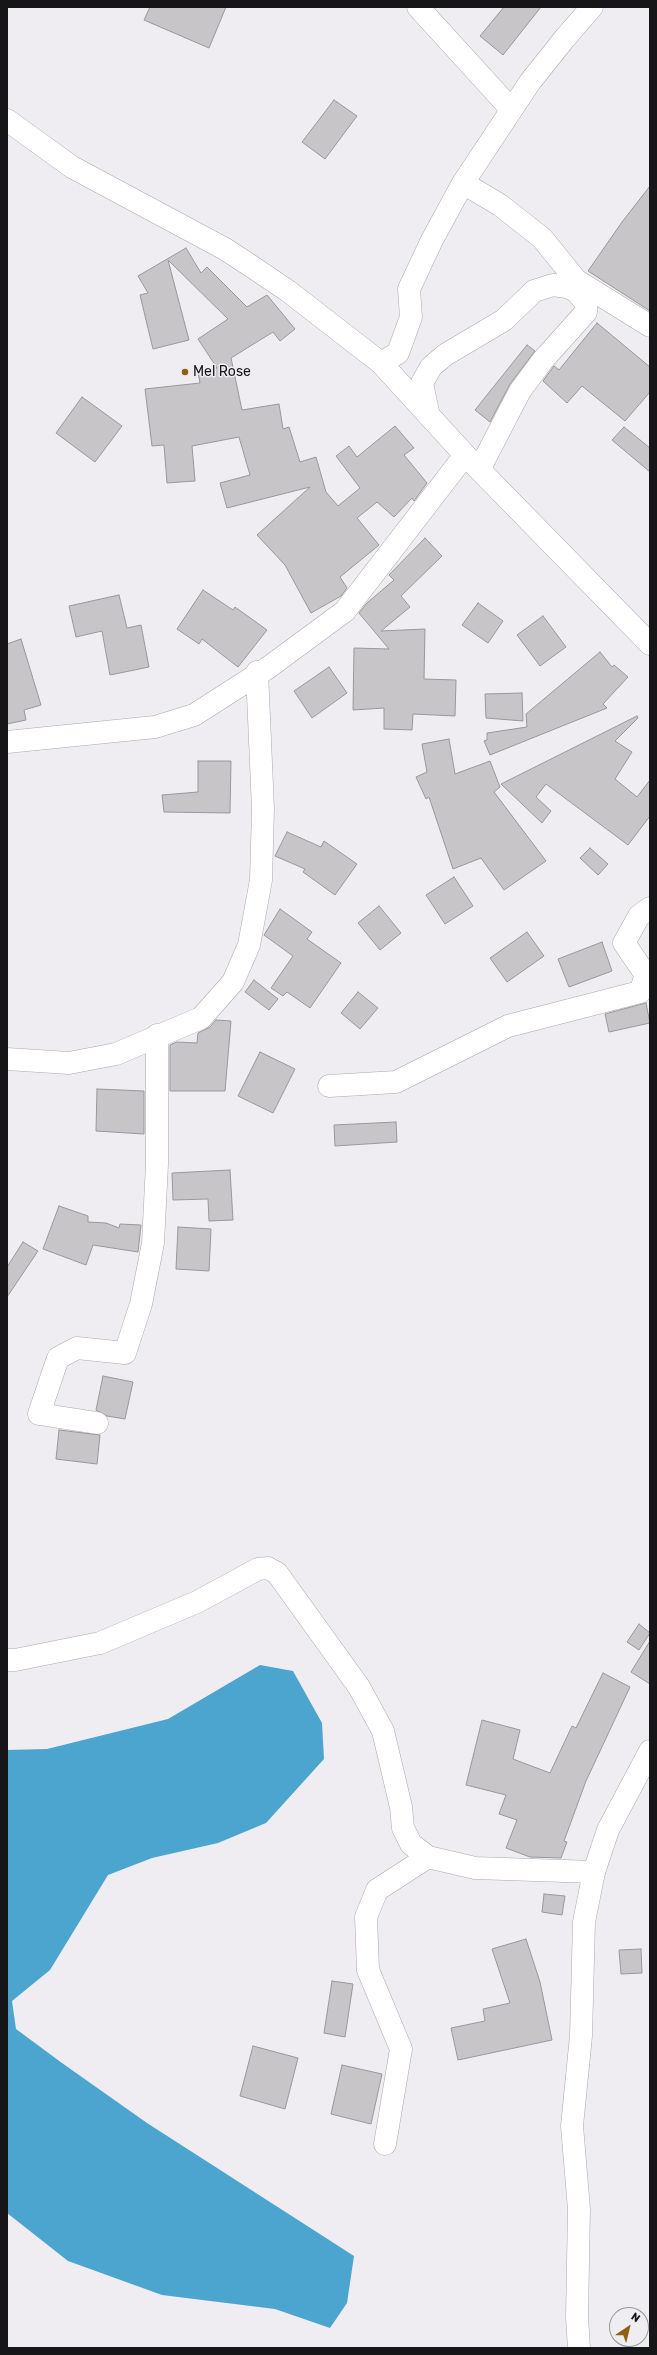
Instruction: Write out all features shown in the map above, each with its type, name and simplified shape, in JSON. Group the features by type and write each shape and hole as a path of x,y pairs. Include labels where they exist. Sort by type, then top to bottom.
{"street":[{"path":"418,7 510,109"},
{"path":"381,363 398,353 411,317 409,289 432,240 463,183 510,109 565,38 592,7"},
{"path":"7,120 72,167 225,249 288,291 381,363 473,461 650,644"},
{"path":"463,183 500,205 542,238 576,280 650,326"},
{"path":"7,742 155,727 194,715 257,672 269,667 345,611 473,461 543,360 586,312 586,303 576,292 567,287 553,284 534,291 504,320 445,355 432,367 422,383 428,412"},
{"path":"7,1060 69,1063 116,1054 157,1035 201,1018 233,982 249,945 262,880 263,809 257,672"},
{"path":"329,1086 396,1082 508,1026 640,992 646,975 624,943 639,916 650,908"},
{"path":"97,1424 39,1414 58,1358 77,1348 125,1353 141,1304 153,1244 157,1164 157,1035"},
{"path":"7,1660 15,1660 100,1643 197,1602 258,1569 268,1568 277,1573 362,1694 383,1731 401,1807 403,1828 411,1844 428,1856 475,1868 594,1872"},
{"path":"579,2348 577,2317 579,2209 572,2126 581,2036 584,1922 594,1872 608,1830 650,1751"},
{"path":"385,2144 401,2048 368,1970 366,1917 377,1890 428,1856"}],"water":[{"path":"260,1665 293,1671 322,1723 324,1759 266,1823 218,1843 152,1858 108,1875 50,1970 12,2001 16,2029 147,2123 354,2256 347,2303 330,2328 275,2309 162,2295 68,2261 7,2213 7,1750 47,1749 168,1719"}],"building":[{"path":"150,7 226,7 209,48 144,20"},
{"path":"504,7 541,7 503,55 480,36"},
{"path":"334,100 357,116 325,159 302,142"},
{"path":"650,186 650,311 588,271 622,222"},
{"path":"186,248 201,273 207,267 247,307 267,295 295,329 280,341 273,332 231,358 242,410 279,404 283,429 289,427 300,462 316,457 326,492 338,506 360,488 336,456 349,446 357,457 395,426 414,448 404,455 427,483 414,501 412,498 394,517 377,502 357,518 379,545 340,577 347,588 341,596 311,613 285,565 257,535 310,487 227,508 220,483 250,475 239,437 192,446 195,481 167,483 164,445 152,446 145,389 200,383 198,372 217,368 198,339 228,319 168,260 189,340 153,349 140,295 148,293 138,276"},
{"path":"597,323 650,367 650,392 625,421 582,386 567,403 543,381 554,366 559,370"},
{"path":"527,345 535,351 510,384 490,422 475,410"},
{"path":"82,397 122,426 95,462 56,433"},
{"path":"624,427 650,448 650,472 612,440"},
{"path":"425,538 442,556 401,596 410,607 381,631 425,629 424,679 456,680 455,716 413,714 412,730 384,729 384,708 353,710 354,648 389,649 359,613 367,603 394,580 389,575"},
{"path":"203,590 233,610 235,607 267,630 238,667 202,639 199,644 177,629"},
{"path":"119,595 127,628 141,625 149,667 110,675 102,631 76,637 69,606"},
{"path":"478,603 503,621 488,643 462,625"},
{"path":"543,616 566,647 540,666 517,635"},
{"path":"21,639 41,705 24,710 26,720 7,724 7,644"},
{"path":"600,652 612,667 614,665 628,677 603,704 607,708 490,755 484,741 487,740 487,733 527,727 526,714"},
{"path":"329,667 347,693 312,718 294,691"},
{"path":"522,693 523,721 486,718 485,694"},
{"path":"637,716 638,718 615,741 632,752 615,779 637,797 650,780 650,816 628,845 546,784 536,797 551,811 542,823 501,784"},
{"path":"449,739 455,774 490,761 500,787 494,792 546,861 504,890 481,858 453,869 429,797 426,799 416,777 427,772 422,744"},
{"path":"198,761 231,761 230,813 164,812 162,795 198,792"},
{"path":"287,832 321,847 324,841 357,864 335,895 303,872 305,869 275,856"},
{"path":"590,848 608,864 598,875 580,858"},
{"path":"454,877 473,906 445,924 426,895"},
{"path":"379,906 401,933 380,950 358,923"},
{"path":"280,909 312,932 307,939 341,963 310,1008 287,992 283,996 271,988 293,956 264,935"},
{"path":"527,932 544,956 507,982 490,958"},
{"path":"602,942 612,971 569,987 558,959"},
{"path":"254,980 278,999 269,1010 245,992"},
{"path":"358,992 378,1008 360,1029 341,1013"},
{"path":"646,1003 650,1023 609,1032 605,1014"},
{"path":"216,1020 231,1021 225,1091 170,1091 170,1045 177,1042 197,1043 198,1033 210,1027"},
{"path":"260,1052 295,1069 273,1113 238,1096"},
{"path":"97,1089 144,1091 144,1134 96,1131"},
{"path":"396,1122 397,1142 335,1146 334,1125"},
{"path":"230,1170 233,1220 209,1221 208,1199 173,1200 172,1173"},
{"path":"59,1206 88,1216 88,1222 106,1223 119,1228 120,1224 141,1225 138,1252 93,1245 86,1265 43,1249"},
{"path":"178,1227 211,1229 209,1271 176,1269"},
{"path":"23,1242 38,1251 7,1297 7,1267"},
{"path":"103,1376 133,1382 125,1419 107,1416 96,1410"},
{"path":"59,1430 100,1435 97,1464 56,1459"},
{"path":"639,1624 650,1633 639,1650 627,1642"},
{"path":"650,1641 650,1684 631,1672"},
{"path":"603,1673 630,1687 586,1781 564,1841 567,1842 561,1858 530,1857 506,1848 517,1820 499,1814 506,1795 466,1785 482,1720 520,1730 513,1759 550,1773 572,1726 576,1728"},
{"path":"544,1894 565,1896 562,1915 542,1912"},
{"path":"526,1939 540,1982 552,2040 458,2060 451,2028 485,2021 483,2009 510,2003 492,1949"},
{"path":"641,1949 642,1973 621,1974 619,1950"},
{"path":"332,1981 353,1984 345,2037 324,2033"},
{"path":"253,2046 298,2058 285,2109 240,2096"},
{"path":"342,2065 382,2074 371,2124 331,2114"}],"place":[{"name":"Mel Rose","path":"185,372"}]}
